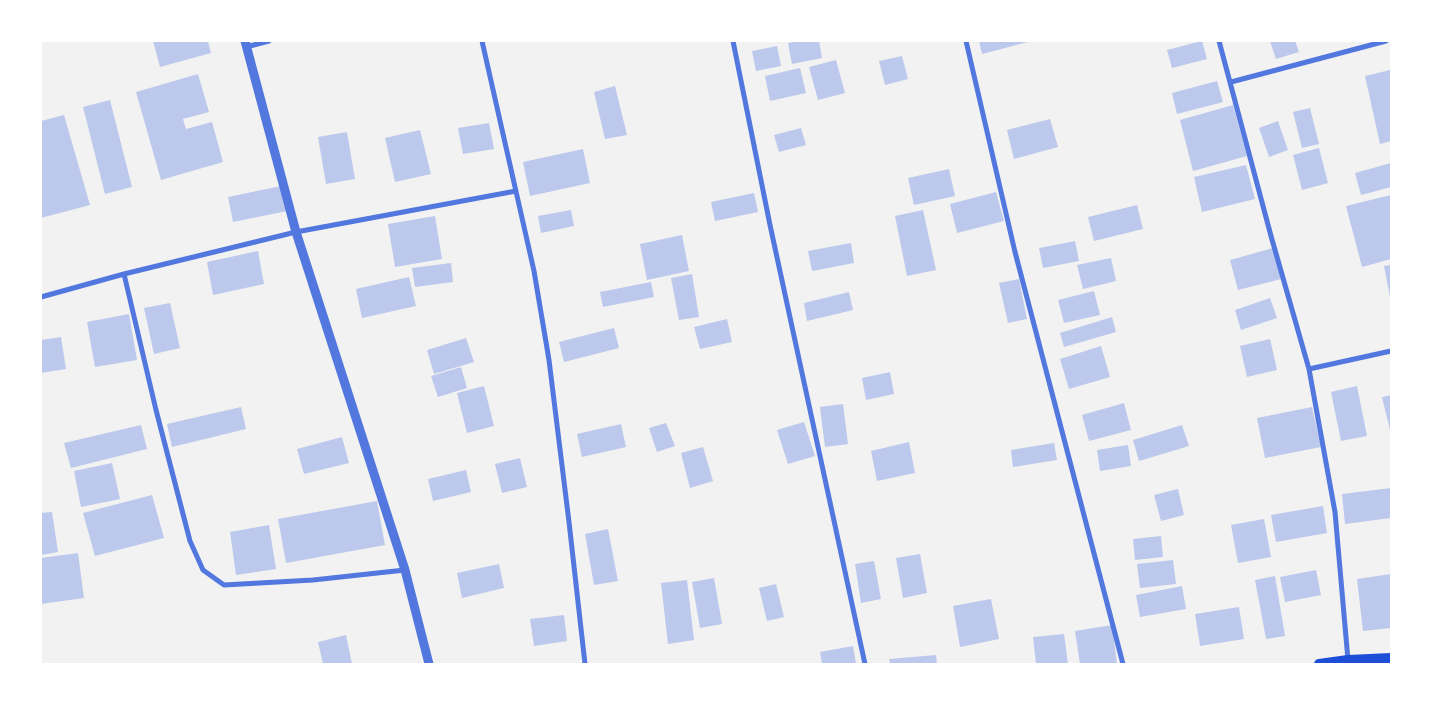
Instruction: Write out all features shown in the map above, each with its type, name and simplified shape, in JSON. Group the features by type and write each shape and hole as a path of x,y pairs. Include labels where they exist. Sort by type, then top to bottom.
{"main road":[{"path":"1319,664 1348,660 1391,658"}],"street":[{"path":"269,41 246,44 296,232 405,570 429,664"},
{"path":"482,41 534,271 549,360 585,664"},
{"path":"733,41 770,225 865,664"},
{"path":"966,41 970,51 1015,252 1123,664"},
{"path":"1219,41 1309,369 1334,512 1348,660"},
{"path":"1231,82 1386,41"},
{"path":"41,297 124,274 296,232 516,190"},
{"path":"124,274 156,410 190,541 203,570 224,586 313,580 405,570"},
{"path":"1309,369 1391,352"}],"building":[{"path":"153,41 208,41 211,53 160,67"},
{"path":"819,41 822,58 792,64 788,43"},
{"path":"979,41 1028,41 1028,42 982,54"},
{"path":"1202,41 1207,59 1172,68 1167,50"},
{"path":"1270,41 1295,41 1299,52 1276,59"},
{"path":"777,46 781,66 756,71 752,51"},
{"path":"902,56 908,79 885,85 879,61"},
{"path":"836,60 845,93 818,100 809,67"},
{"path":"800,68 806,93 770,101 765,76"},
{"path":"1390,70 1391,141 1380,144 1365,76"},
{"path":"198,74 209,112 183,119 186,129 212,122 223,162 161,180 136,92"},
{"path":"1217,81 1223,102 1177,114 1172,93"},
{"path":"615,86 627,135 605,139 594,92"},
{"path":"110,100 132,187 105,194 83,107"},
{"path":"1233,105 1247,156 1193,171 1180,120"},
{"path":"1310,108 1319,144 1302,148 1293,112"},
{"path":"64,115 90,205 41,218 41,121"},
{"path":"1050,119 1058,147 1014,159 1007,130"},
{"path":"1278,121 1288,150 1269,157 1259,128"},
{"path":"489,123 494,149 463,154 458,128"},
{"path":"801,128 806,145 779,152 774,135"},
{"path":"420,130 431,174 395,182 385,138"},
{"path":"347,132 355,179 326,184 318,137"},
{"path":"1319,148 1328,183 1302,190 1293,155"},
{"path":"583,149 590,183 530,196 523,162"},
{"path":"1391,163 1391,187 1361,195 1355,173"},
{"path":"1246,165 1255,199 1202,212 1194,177"},
{"path":"949,169 955,196 914,205 908,178"},
{"path":"281,186 287,211 233,222 228,197"},
{"path":"996,192 1004,221 957,233 950,204"},
{"path":"754,193 758,212 715,221 711,202"},
{"path":"1391,195 1391,259 1362,267 1346,206"},
{"path":"1137,205 1143,229 1094,241 1088,217"},
{"path":"571,210 574,226 541,233 538,216"},
{"path":"923,210 936,270 907,276 895,216"},
{"path":"435,216 442,259 395,267 388,224"},
{"path":"682,235 689,271 647,280 640,244"},
{"path":"1075,241 1079,261 1043,268 1039,248"},
{"path":"851,243 854,263 812,271 808,251"},
{"path":"1273,248 1281,279 1238,290 1230,260"},
{"path":"258,251 264,284 213,295 207,262"},
{"path":"1111,258 1116,281 1083,289 1077,265"},
{"path":"451,263 453,282 415,287 412,268"},
{"path":"1391,265 1391,297 1390,297 1384,266"},
{"path":"692,274 699,317 679,320 671,278"},
{"path":"409,277 416,306 362,318 356,289"},
{"path":"1019,279 1027,319 1008,323 999,283"},
{"path":"651,282 654,297 603,307 600,292"},
{"path":"1094,291 1100,315 1064,323 1058,300"},
{"path":"849,292 853,310 807,321 804,303"},
{"path":"1270,298 1277,318 1241,330 1235,310"},
{"path":"170,303 180,348 154,354 144,308"},
{"path":"129,314 137,360 95,367 87,322"},
{"path":"1112,317 1116,332 1064,347 1060,333"},
{"path":"727,319 732,342 700,349 694,327"},
{"path":"614,328 619,348 564,362 559,342"},
{"path":"61,337 66,369 41,373 41,340"},
{"path":"466,338 474,362 434,374 427,350"},
{"path":"1270,339 1277,370 1247,377 1240,346"},
{"path":"1101,346 1110,377 1069,389 1060,359"},
{"path":"461,367 467,388 438,397 431,376"},
{"path":"890,372 894,394 866,400 862,378"},
{"path":"484,386 494,426 467,433 457,393"},
{"path":"1357,386 1367,436 1341,441 1331,392"},
{"path":"1391,395 1391,430 1390,430 1382,397"},
{"path":"1124,403 1131,430 1089,441 1082,415"},
{"path":"843,404 848,444 825,447 820,407"},
{"path":"241,407 246,429 172,447 167,424"},
{"path":"1312,407 1321,447 1265,458 1257,418"},
{"path":"804,422 815,456 788,464 777,430"},
{"path":"666,423 675,446 657,452 649,428"},
{"path":"621,424 626,447 582,457 577,434"},
{"path":"141,425 147,449 71,468 64,443"},
{"path":"1182,425 1189,446 1139,461 1133,440"},
{"path":"342,437 349,463 304,474 297,449"},
{"path":"909,442 915,473 877,481 871,451"},
{"path":"1054,443 1057,460 1013,467 1011,450"},
{"path":"1128,445 1131,466 1100,471 1097,450"},
{"path":"703,447 713,481 690,488 681,453"},
{"path":"520,458 527,487 502,493 495,464"},
{"path":"112,463 120,499 81,507 74,471"},
{"path":"466,470 471,492 433,501 428,479"},
{"path":"1391,488 1391,518 1345,524 1342,494"},
{"path":"1178,489 1184,515 1161,521 1154,495"},
{"path":"152,495 164,538 95,556 83,513"},
{"path":"377,501 385,545 286,563 278,519"},
{"path":"1323,506 1327,533 1276,542 1271,515"},
{"path":"52,512 58,552 41,555 41,513"},
{"path":"1264,519 1271,557 1238,563 1231,525"},
{"path":"269,525 276,569 236,575 230,532"},
{"path":"608,529 618,581 594,585 585,534"},
{"path":"1161,536 1163,557 1135,560 1133,539"},
{"path":"78,553 84,598 41,604 41,558"},
{"path":"920,554 927,593 903,598 896,558"},
{"path":"1173,560 1176,584 1140,588 1137,564"},
{"path":"874,561 881,599 861,603 855,564"},
{"path":"499,564 504,588 462,598 457,573"},
{"path":"1316,570 1321,595 1285,602 1280,577"},
{"path":"1391,574 1391,628 1363,631 1357,579"},
{"path":"1275,576 1285,636 1266,639 1255,580"},
{"path":"714,578 722,624 700,628 692,582"},
{"path":"687,580 694,640 668,644 661,583"},
{"path":"776,584 784,617 767,621 759,588"},
{"path":"1182,586 1186,609 1140,617 1136,595"},
{"path":"991,599 999,639 960,647 953,606"},
{"path":"1239,607 1244,639 1200,646 1195,614"},
{"path":"564,615 567,641 534,646 530,619"},
{"path":"1112,625 1117,664 1080,664 1075,631"},
{"path":"1064,634 1068,664 1036,664 1033,637"},
{"path":"346,635 352,664 323,664 318,642"},
{"path":"853,646 856,664 822,664 820,652"},
{"path":"936,655 937,664 890,664 889,659"}]}
